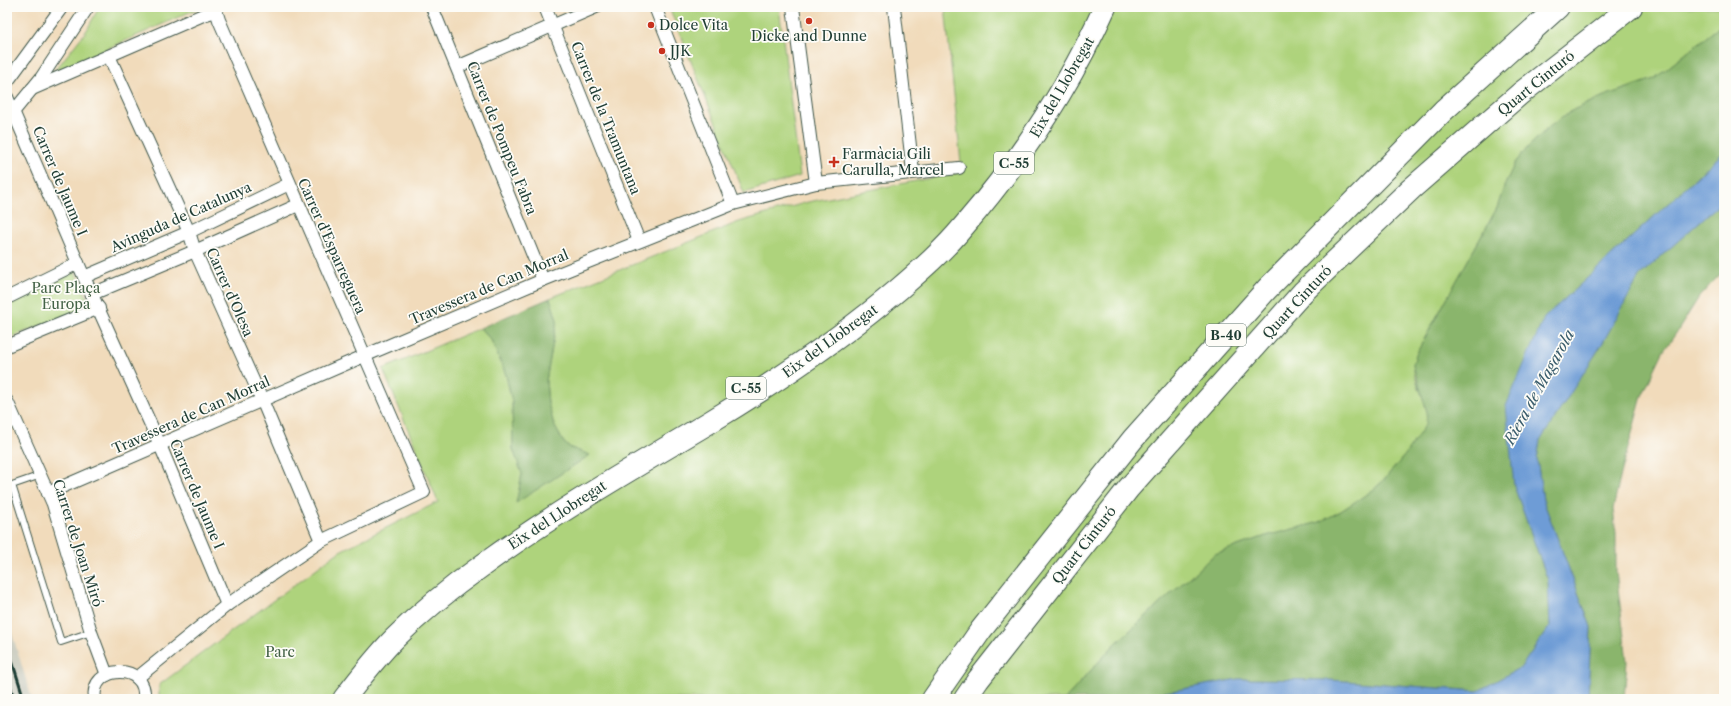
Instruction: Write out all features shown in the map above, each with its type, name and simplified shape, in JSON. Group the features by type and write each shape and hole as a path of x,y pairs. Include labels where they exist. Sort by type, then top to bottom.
{"highway":[{"name":"Eix del Llobregat","path":"330,699 339,685 397,622 456,570 568,493 769,375 856,312 926,252 991,176 1034,117 1075,41 1090,7"},
{"name":"Eix del Llobregat","path":"344,699 394,639 422,612 451,588 516,540 633,466 748,398 824,349 926,266 963,228 1032,139 1086,48 1105,7"},
{"name":"Quart Cinturó","path":"933,699 981,630 1132,439 1268,289 1444,110 1558,7"},
{"name":"Quart Cinturó","path":"965,699 978,680 1128,489 1303,292 1411,189 1515,98 1631,7"}],"street":[{"path":"7,82 62,7"},
{"path":"7,122 41,78 88,7"},
{"name":"Carrer de Pompeu Fabra","path":"432,7 543,280"},
{"name":"Carrer de la Tramuntana","path":"545,7 639,241"},
{"path":"456,67 596,7"},
{"path":"656,7 733,204"},
{"path":"793,7 816,183"},
{"path":"894,7 913,172"},
{"path":"32,90 216,9"},
{"name":"Carrer d'Esparreguera","path":"216,9 298,205 424,492 321,541"},
{"name":"Carrer d'Olesa","path":"109,56 189,232 195,251 262,400 321,541"},
{"name":"Carrer de Jaume I","path":"7,97 84,277 160,445 227,605"},
{"name":"Travessera de Can Morral","path":"48,494 262,400 543,280 733,204 816,183 959,168"},
{"name":"Avinguda de Catalunya","path":"84,277 189,232 289,184"},
{"path":"92,294 195,251 298,205"},
{"path":"7,298 78,263"},
{"path":"7,346 99,308"},
{"name":"Carrer de Joan Miró","path":"7,401 53,504 90,632 107,675"},
{"path":"137,678 227,605 321,541"},
{"path":"95,699 96,687 100,680 107,675 118,671 126,672 137,678 142,684 144,699"}],"lane":[{"path":"41,475 12,485 61,642 90,632"}],"shaded area":[{"path":"7,617 32,699 7,699"}],"green space":[{"path":"99,7 201,7 53,73 87,30"},
{"path":"669,7 779,7 800,176 744,193"},
{"name":"Parc","path":"945,7 1724,7 1724,23 1654,79 1604,96 1573,110 1529,146 1515,163 1505,184 1497,208 1416,354 1413,365 1415,377 1427,412 1427,424 1405,455 1382,482 1373,490 1341,511 1320,522 1266,536 1215,554 1115,644 1065,699 159,699 159,685 340,551 438,502 383,369 480,328 491,340 506,375 512,402 513,449 522,473 517,502 590,455 571,448 564,443 554,425 548,403 546,381 557,320 550,298 739,222 808,202 962,172"},
{"path":"1724,23 1724,152 1544,318 1514,486 1548,580 1550,626 1521,667 1478,691 1330,680 1238,679 1150,695 1144,699 1065,699 1115,644 1215,554 1266,536 1320,522 1341,511 1373,490 1382,482 1405,455 1426,424 1427,412 1413,365 1416,354 1497,208 1505,184 1515,163 1529,146 1549,127 1573,110 1604,96 1654,79"},
{"path":"1724,200 1724,270 1699,297 1663,352 1642,396 1613,509 1616,533 1616,572 1627,661 1624,699 1588,699 1591,627 1543,500 1537,459 1540,441 1602,344 1640,275"},
{"name":"Parc Plaça Europa","path":"75,272 91,305 7,339 7,306"},
{"path":"550,298 557,320 546,381 548,403 554,425 564,443 571,448 590,455 516,503 522,474 513,449 512,402 506,375 491,340 480,328"}],"water":[{"name":"Riera de Magarola","path":"1724,152 1724,200 1640,275 1602,344 1540,441 1537,459 1543,500 1591,627 1588,699 1144,699 1150,695 1238,679 1330,680 1478,691 1521,667 1550,626 1548,580 1514,486 1506,406 1544,318"}],"railway":[{"path":"7,645 24,699"},
{"path":"7,675 14,699"}],"place":[{"name":"Dicke and Dunne","path":"809,21"},
{"name":"Dolce Vita","path":"651,25"},
{"name":"JJK","path":"662,51"},
{"name":"Farmàcia Gili Carulla, Marcel","path":"834,162"}]}
